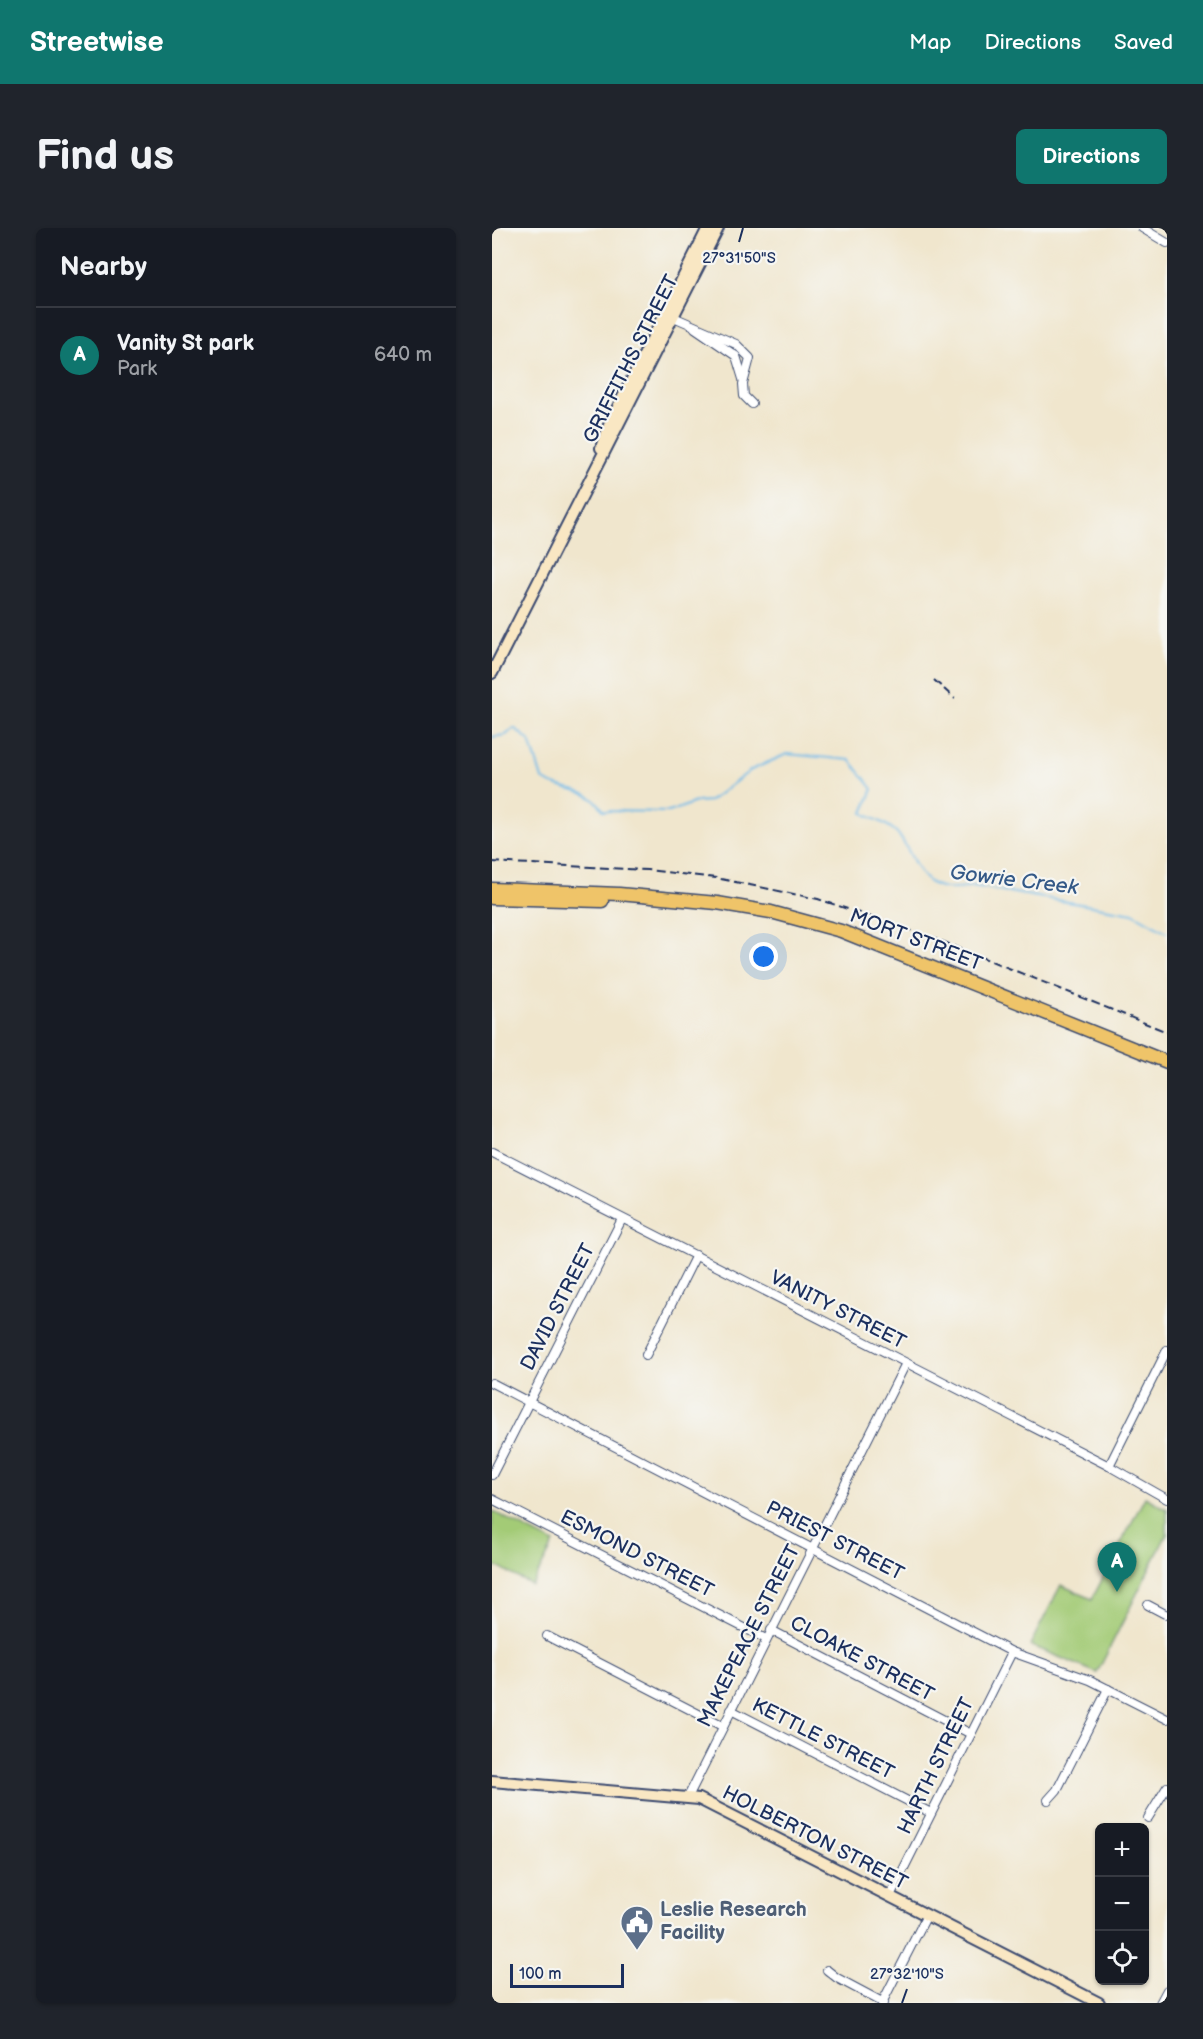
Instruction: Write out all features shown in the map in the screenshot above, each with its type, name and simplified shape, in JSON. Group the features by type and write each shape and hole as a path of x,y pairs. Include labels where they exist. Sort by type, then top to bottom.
{"main road":[{"name":"GRIFFITHS STREET","path":"492,673 669,315 708,228"},
{"name":"GRIFFITHS STREET","path":"669,315 718,228"},
{"name":"MORT STREET","path":"492,889 586,892 742,906 806,920 852,935 1167,1062"},
{"name":"MORT STREET","path":"492,898 597,901 639,898"},
{"name":"HOLBERTON STREET","path":"492,1781 699,1799 927,1915 1084,2000 1099,2003"}],"street":[{"path":"1142,228 1167,243"},
{"path":"669,315 695,328 736,356 744,396 752,404"},
{"path":"695,328 702,328 736,344 750,358 743,384"},
{"name":"VANITY STREET","path":"492,1152 1109,1466 1167,1499"},
{"name":"DAVID STREET","path":"492,1475 622,1219"},
{"path":"646,1355 696,1256"},
{"path":"1109,1466 1167,1350"},
{"name":"MAKEPEACE STREET","path":"688,1797 906,1363"},
{"name":"PRIEST STREET","path":"492,1383 1012,1652 1108,1689 1167,1719"},
{"name":"ESMOND STREET","path":"492,1499 766,1640"},
{"path":"1148,1605 1167,1615"},
{"name":"CLOAKE STREET","path":"771,1630 970,1734"},
{"path":"547,1636 722,1726"},
{"name":"HARTH STREET","path":"890,1896 1012,1652"},
{"path":"1048,1800 1057,1790 1108,1689"},
{"name":"KETTLE STREET","path":"731,1710 931,1813"},
{"path":"1148,1818 1167,1787"},
{"path":"827,1970 837,1978 883,2003 927,1915"},
{"path":"1160,2003 1167,1990"}],"green space":[{"path":"1145,1497 1167,1509 1167,1534 1097,1673 1030,1645 1061,1585 1092,1599"},
{"path":"492,1511 554,1543 532,1585 492,1564"}],"waterway":[{"name":"Gowrie Creek","path":"492,737 506,735 514,728 530,741 542,779 559,787 583,793 604,811 669,812 696,802 710,801 751,770 787,754 850,760 873,789 863,813 887,825 898,834 924,877 931,883 941,887 973,886 1133,913 1167,932"}],"railway":[{"path":"934,680 955,699"},
{"path":"492,862 647,870 716,878 818,899 939,940 1167,1032"}],"place":[{"name":"Vanity St park","path":"1117,1592"},
{"name":"Leslie Research Facility","path":"637,1951"}]}
